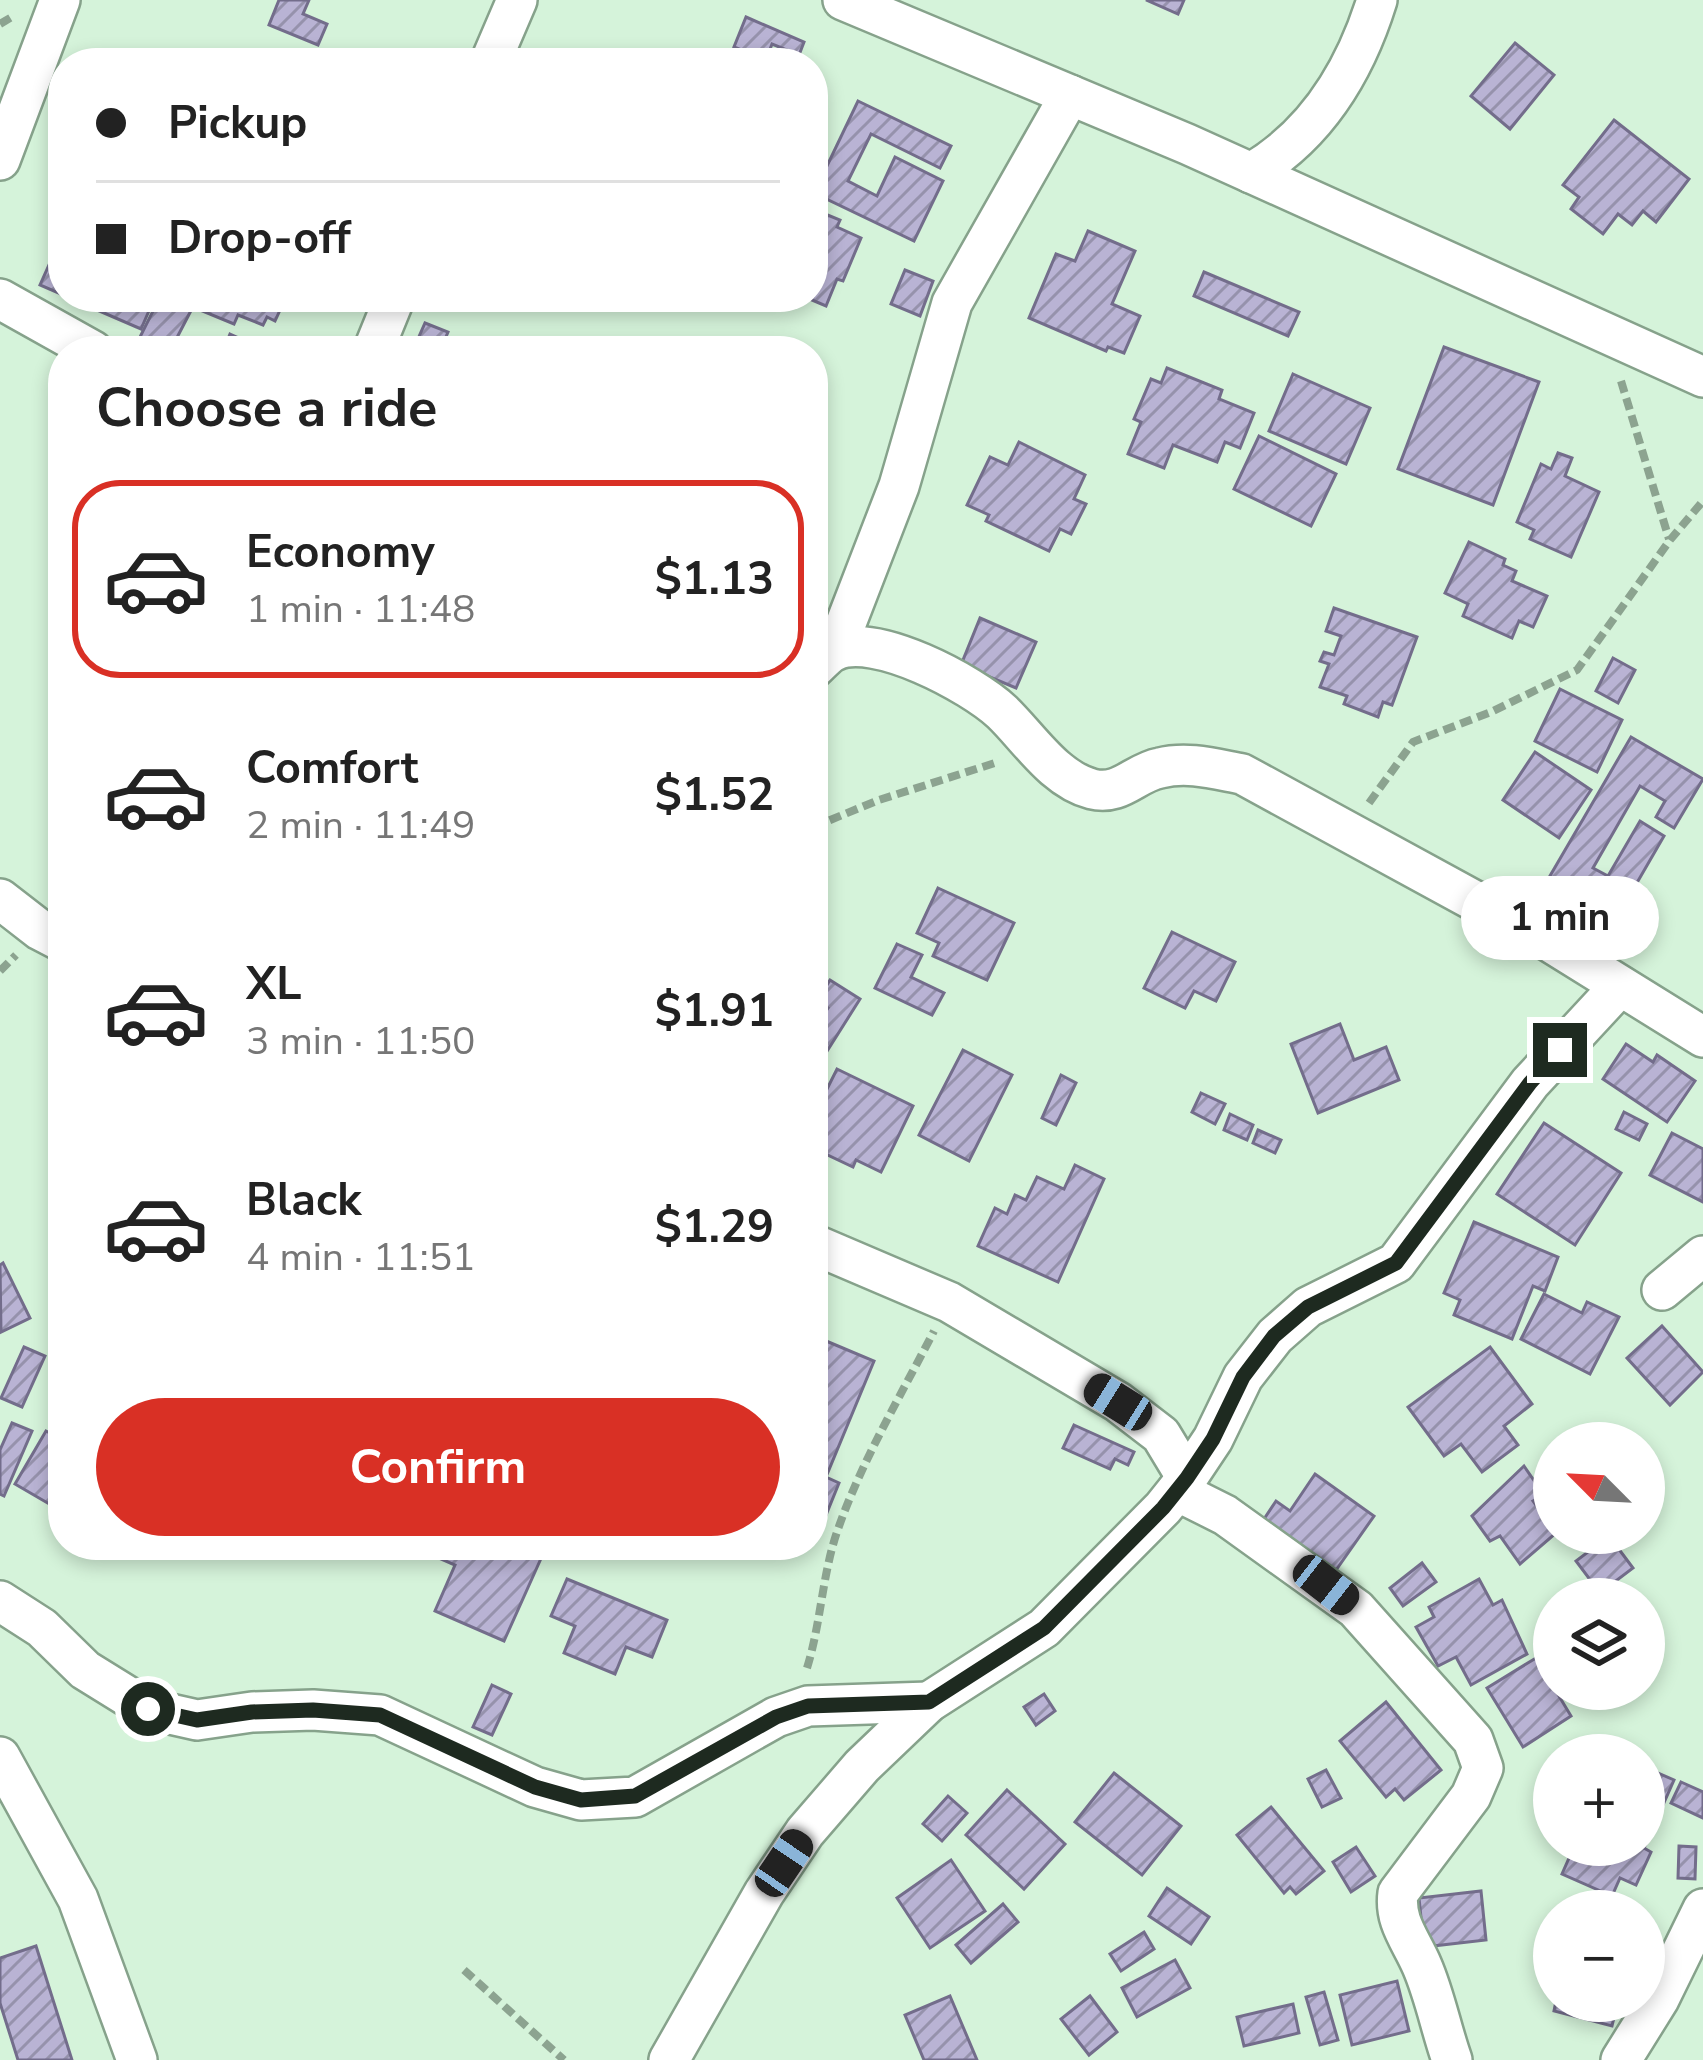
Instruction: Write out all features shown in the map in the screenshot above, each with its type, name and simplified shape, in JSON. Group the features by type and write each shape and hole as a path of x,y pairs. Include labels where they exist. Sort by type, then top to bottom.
{"street":[{"path":"0,160 60,0"},
{"path":"496,48 517,0"},
{"path":"843,0 1251,173 1703,377"},
{"path":"1251,173 1283,154 1332,100 1377,0"},
{"path":"828,650 899,486 952,303 1070,95"},
{"path":"0,299 66,336"},
{"path":"828,658 880,649 946,674 1000,710 1034,751 1087,788 1113,792 1157,768 1197,765 1242,774 1550,942 1703,1036"},
{"path":"0,899 48,922"},
{"path":"669,2060 742,1929 805,1832 862,1766 929,1702 1044,1628 1182,1485 1213,1439 1243,1377 1274,1336 1308,1307 1396,1263 1530,1083 1620,986"},
{"path":"828,1250 949,1302 1118,1402 1161,1435 1182,1485 1356,1609 1473,1740 1483,1768 1471,1796 1398,1893 1396,1908 1422,1967 1452,2060"},
{"path":"1662,1290 1703,1256"},
{"path":"0,1601 42,1628 85,1670 148,1709 197,1720 313,1710 380,1715 535,1787 581,1800 635,1796 796,1710 846,1702 929,1702"},
{"path":"0,1757 78,1899 137,2060"},
{"path":"1621,2060 1659,1999 1703,1909"}],"path":[{"path":"1607,334 1670,540"},
{"path":"1348,834 1413,742 1491,712 1577,670 1703,501"},
{"path":"828,821 1034,751"},
{"path":"796,1710 838,1530 860,1474 949,1302"},
{"path":"464,1970 564,2060"}],"building":[{"path":"279,0 309,0 303,14 327,24 318,45 269,25"},
{"path":"1146,0 1184,0 1178,14"},
{"path":"746,17 804,42 802,48 734,47"},
{"path":"1515,43 1554,75 1510,129 1471,96"},
{"path":"858,101 951,146 940,168 871,134 848,181 877,196 895,157 943,181 914,241 828,200 828,164"},
{"path":"1614,120 1689,179 1656,222 1643,211 1632,225 1618,214 1603,234 1571,209 1579,197 1563,185"},
{"path":"828,215 840,220 837,227 861,238 843,281 837,279 828,301"},
{"path":"1088,231 1135,251 1112,304 1140,316 1124,353 1108,347 1106,351 1029,318 1056,254 1075,261"},
{"path":"905,270 933,281 920,316 891,304"},
{"path":"1204,272 1299,312 1288,336 1194,296"},
{"path":"102,312 148,312 141,329"},
{"path":"152,312 190,312 178,336 140,336"},
{"path":"205,312 279,312 275,321 267,317 263,325 238,315 234,324"},
{"path":"425,323 448,332 446,336 419,336"},
{"path":"1444,347 1539,382 1493,505 1398,469"},
{"path":"1167,368 1222,390 1219,399 1254,413 1240,448 1225,442 1217,462 1173,445 1164,468 1128,454 1141,422 1134,419 1151,379 1161,383"},
{"path":"1293,374 1370,408 1346,464 1269,431"},
{"path":"1259,436 1336,474 1311,526 1234,489"},
{"path":"1019,442 1085,475 1074,499 1086,504 1071,534 1060,529 1049,551 986,521 989,515 967,505 990,457 1008,465"},
{"path":"1558,453 1572,458 1565,476 1599,492 1571,557 1530,539 1534,530 1517,522 1541,464 1551,469"},
{"path":"1469,542 1505,559 1503,565 1516,571 1512,581 1547,596 1533,627 1519,621 1512,638 1463,616 1468,604 1445,593"},
{"path":"1334,608 1417,637 1392,705 1383,702 1378,717 1344,704 1347,696 1320,687 1329,664 1320,661 1324,652 1334,655 1341,636 1326,631"},
{"path":"980,618 1036,642 1016,688 961,665"},
{"path":"1613,658 1635,670 1618,703 1596,691"},
{"path":"1560,689 1622,720 1597,772 1535,741"},
{"path":"1631,737 1703,779 1674,828 1656,817 1665,801 1640,786 1593,868 1608,876 1640,821 1664,836 1601,945 1533,905"},
{"path":"1535,752 1591,790 1559,838 1503,800"},
{"path":"938,888 1014,923 987,980 933,956 939,943 917,933"},
{"path":"1172,932 1235,962 1216,1001 1194,991 1185,1008 1144,988"},
{"path":"897,944 922,955 911,977 944,993 932,1015 875,988"},
{"path":"830,980 860,999 828,1050 828,1008"},
{"path":"1340,1024 1354,1060 1386,1047 1399,1080 1318,1113 1291,1044"},
{"path":"1626,1044 1653,1062 1657,1055 1695,1081 1667,1122 1603,1079"},
{"path":"963,1050 1012,1075 969,1161 919,1135"},
{"path":"837,1069 913,1106 881,1172 856,1160 853,1167 828,1155 828,1087"},
{"path":"1061,1075 1076,1083 1056,1125 1042,1118"},
{"path":"1201,1093 1225,1104 1215,1124 1192,1112"},
{"path":"1624,1112 1647,1124 1639,1140 1616,1129"},
{"path":"1230,1114 1253,1125 1247,1140 1224,1130"},
{"path":"1544,1123 1621,1173 1575,1245 1497,1194"},
{"path":"1258,1130 1281,1140 1275,1153 1253,1143"},
{"path":"1672,1133 1703,1149 1703,1202 1650,1175"},
{"path":"1075,1165 1104,1179 1058,1282 978,1246 995,1208 1007,1214 1015,1195 1026,1200 1037,1177 1064,1189"},
{"path":"1474,1222 1558,1257 1545,1291 1533,1286 1512,1339 1454,1315 1460,1300 1444,1293"},
{"path":"3,1263 30,1318 1,1332 0,1265"},
{"path":"1544,1294 1582,1313 1587,1302 1619,1317 1590,1374 1521,1339"},
{"path":"1662,1326 1703,1372 1670,1405 1627,1358"},
{"path":"828,1342 874,1361 828,1472"},
{"path":"24,1347 45,1356 22,1407 1,1398"},
{"path":"1490,1347 1532,1404 1504,1426 1518,1445 1482,1472 1461,1444 1444,1456 1408,1407"},
{"path":"12,1423 32,1431 4,1496 0,1494 0,1450"},
{"path":"1074,1425 1134,1452 1128,1465 1115,1459 1110,1469 1063,1448"},
{"path":"46,1431 48,1432 48,1503 15,1484"},
{"path":"1524,1466 1533,1479 1533,1553 1520,1564 1500,1536 1490,1541 1472,1516"},
{"path":"1315,1474 1374,1516 1334,1573 1262,1522 1276,1501 1290,1511"},
{"path":"828,1478 839,1483 828,1510"},
{"path":"1585,1554 1622,1554 1633,1568 1620,1578 1589,1578 1576,1561"},
{"path":"443,1560 540,1560 504,1641 435,1611 455,1565"},
{"path":"1422,1563 1436,1582 1403,1606 1390,1588"},
{"path":"567,1579 667,1620 652,1657 626,1647 615,1674 564,1653 575,1626 551,1616"},
{"path":"1479,1579 1493,1605 1502,1600 1527,1654 1471,1685 1456,1657 1438,1666 1416,1627 1434,1617 1429,1607"},
{"path":"1533,1660 1533,1710 1567,1710 1571,1716 1543,1734 1533,1734 1533,1741 1523,1747 1487,1688"},
{"path":"492,1685 511,1694 492,1735 473,1727"},
{"path":"1044,1694 1055,1711 1036,1725 1024,1707"},
{"path":"1386,1702 1441,1770 1404,1800 1395,1789 1386,1797 1340,1741"},
{"path":"1326,1770 1341,1798 1322,1807 1308,1779"},
{"path":"1114,1773 1181,1826 1142,1875 1075,1822"},
{"path":"1665,1776 1674,1780 1665,1800"},
{"path":"1681,1782 1703,1792 1703,1818 1671,1803"},
{"path":"1007,1790 1065,1844 1024,1889 966,1835"},
{"path":"948,1796 967,1813 942,1841 923,1824"},
{"path":"1271,1807 1324,1871 1296,1894 1290,1887 1284,1893 1237,1835"},
{"path":"1679,1846 1696,1847 1695,1879 1678,1878"},
{"path":"1356,1847 1375,1876 1351,1892 1333,1862"},
{"path":"951,1860 985,1911 930,1948 897,1898"},
{"path":"1566,1866 1645,1866 1636,1885 1620,1878 1615,1890 1598,1890 1562,1874"},
{"path":"1167,1888 1209,1917 1191,1944 1149,1916"},
{"path":"1481,1891 1486,1940 1424,1947 1419,1898"},
{"path":"1003,1904 1018,1922 971,1963 956,1945"},
{"path":"1144,1932 1154,1949 1121,1971 1110,1954"},
{"path":"36,1946 72,2060 18,2060 0,2003 0,1958"},
{"path":"1175,1960 1190,1988 1137,2017 1122,1988"},
{"path":"1397,1981 1409,2031 1352,2045 1340,1995"},
{"path":"1324,1992 1338,2040 1320,2045 1306,1997"},
{"path":"950,1996 977,2060 924,2060 905,2015"},
{"path":"1090,1996 1117,2032 1089,2055 1061,2019"},
{"path":"1293,2004 1299,2033 1244,2046 1237,2017"}],"route":[{"path":"148,1709 197,1720 313,1710 380,1715 535,1787 581,1800 635,1796 776,1717 808,1706 929,1702 1044,1628 1163,1508 1213,1439 1243,1377 1274,1336 1308,1307 1396,1263 1530,1083 1560,1050"}]}
